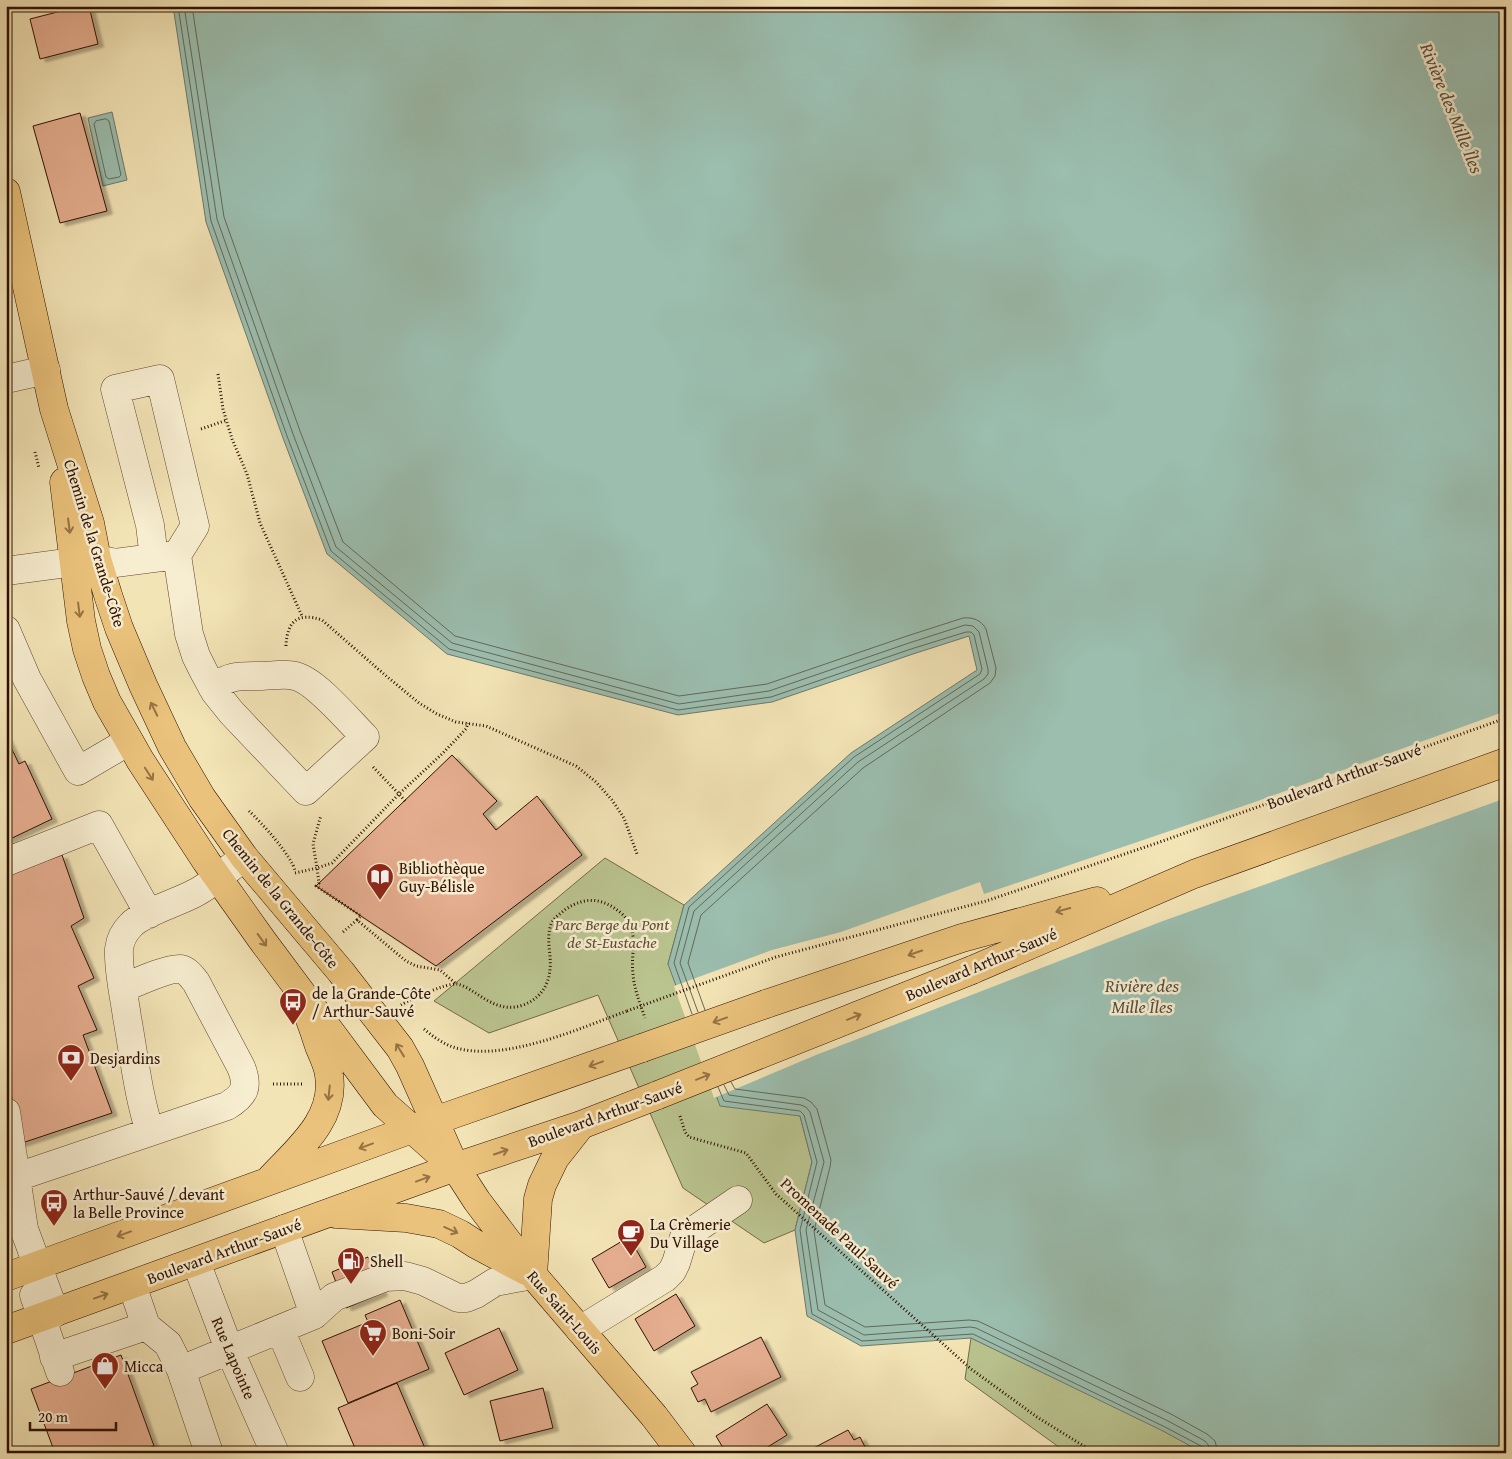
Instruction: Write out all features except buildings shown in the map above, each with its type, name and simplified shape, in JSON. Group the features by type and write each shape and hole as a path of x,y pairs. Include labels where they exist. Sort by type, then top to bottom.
{"main road":[{"name":"Chemin de la Grande-Côte","path":"7,199 46,370 85,560 82,628 96,676 107,702 171,808 218,878 301,993 385,1105 423,1125"},
{"name":"Chemin de la Grande-Côte","path":"85,560 119,628 168,739 202,798 244,857 341,972 400,1048 410,1066 423,1125 455,1167"},
{"name":"Boulevard Arthur-Sauvé","path":"6,1330 455,1167 581,1125 668,1103 1194,874 1506,762"},
{"name":"Boulevard Arthur-Sauvé","path":"22,1271 423,1125 766,1004 962,938 1194,874"},
{"path":"268,1181 319,1125 328,1102 329,1074 301,993"},
{"path":"327,1214 406,1218 439,1224 533,1275 538,1199 542,1185 555,1158 581,1125"},
{"name":"Rue Saint-Louis","path":"455,1167 477,1201 533,1275 649,1409 682,1453"}],"street":[{"path":"6,379 46,370"},
{"path":"6,571 85,560 116,563 166,557 195,526 160,379 115,389 150,525 166,557 196,656 212,687 231,712 306,791 365,737 306,679 294,675 234,676 212,687"},
{"path":"6,630 27,679 78,772 130,741"},
{"path":"6,862 99,826 149,914"},
{"path":"150,1132 138,1087 123,988 119,948 121,940 132,924 197,892 244,857"},
{"path":"17,1177 227,1106 242,1095 245,1086 244,1076 190,974 183,970 169,971 123,988"},
{"path":"6,1112 24,1229 22,1271 48,1315 57,1364 146,1326"},
{"path":"580,1330 665,1278 676,1264 684,1237 738,1200"},
{"path":"284,1230 314,1315"},
{"name":"Rue Lapointe","path":"196,1262 229,1349 274,1453"},
{"path":"181,1370 314,1315 334,1297 386,1277 405,1276 423,1281 458,1298 466,1298 495,1282 533,1275"},
{"path":"132,1285 146,1326 168,1344 181,1370 209,1453"},
{"path":"280,1329 300,1377"}],"path":[{"path":"218,374 223,409 232,439 247,474 260,523 302,616"},
{"name":"Chemin de la Grande-Côte","path":"35,450 39,468"},
{"path":"286,641 291,624 296,618 312,616 322,620 385,675 437,714 456,722 486,726 576,766 596,782 612,800 624,818 637,854"},
{"name":"Boulevard Arthur-Sauvé","path":"419,1025 451,1046 467,1050 491,1050 526,1045 776,957 986,901 1176,836 1506,718"},
{"path":"300,872 332,863 399,794 442,754 466,729 468,723"},
{"path":"369,762 405,801"},
{"name":"Chemin de la Grande-Côte","path":"247,810 259,821 290,859 294,867 296,880"},
{"path":"321,813 313,844 319,883 316,886 361,916 348,928"},
{"path":"357,920 406,961 416,966 440,970 456,984 466,987 490,1003 512,1008 534,1000 548,982 551,971 549,933 552,923 560,914 572,905 584,900 606,903 615,908 630,926 634,939 632,972 647,1021"},
{"path":"400,1006 421,994 456,984"},
{"path":"394,999 406,1012"},
{"path":"270,1084 309,1083"},
{"name":"Promenade Paul-Sauvé","path":"668,1103 689,1137 746,1153 776,1194 971,1369 1037,1417 1096,1453"}],"green space":[{"name":"Parc Berge du Pont de St-Eustache","path":"605,858 684,905 668,964 800,1116 812,1162 795,1230 764,1243 683,1188 598,995 489,1033 434,1001"},
{"path":"971,1338 1151,1424 1205,1453 1067,1453 965,1379"}],"water":[{"name":"Rivière des Mille Îles","path":"173,6 1506,6 1506,1453 1203,1453 1163,1431 971,1338 861,1346 807,1316 795,1230 812,1162 800,1116 720,1106 668,964 684,905 851,753 977,670 969,636 772,702 678,715 447,654 327,554 283,438 206,222"},
{"path":"112,112 127,180 103,186 88,118"}],"pier":[{"path":"1506,711 1506,798 1163,921 816,1055 714,1098 674,986 772,950 841,932 980,882 984,894 1252,803"}],"place":[{"name":"Bibliothèque Guy-Bélisle","path":"380,901"},
{"name":"de la Grande-Côte / Arthur-Sauvé","path":"293,1026"},
{"name":"Desjardins","path":"71,1082"},
{"name":"Arthur-Sauvé / devant la Belle Province","path":"54,1227"},
{"name":"La Crèmerie Du Village","path":"631,1257"},
{"name":"Shell","path":"351,1285"},
{"name":"Boni-Soir","path":"373,1357"},
{"name":"Micca","path":"105,1390"}]}
